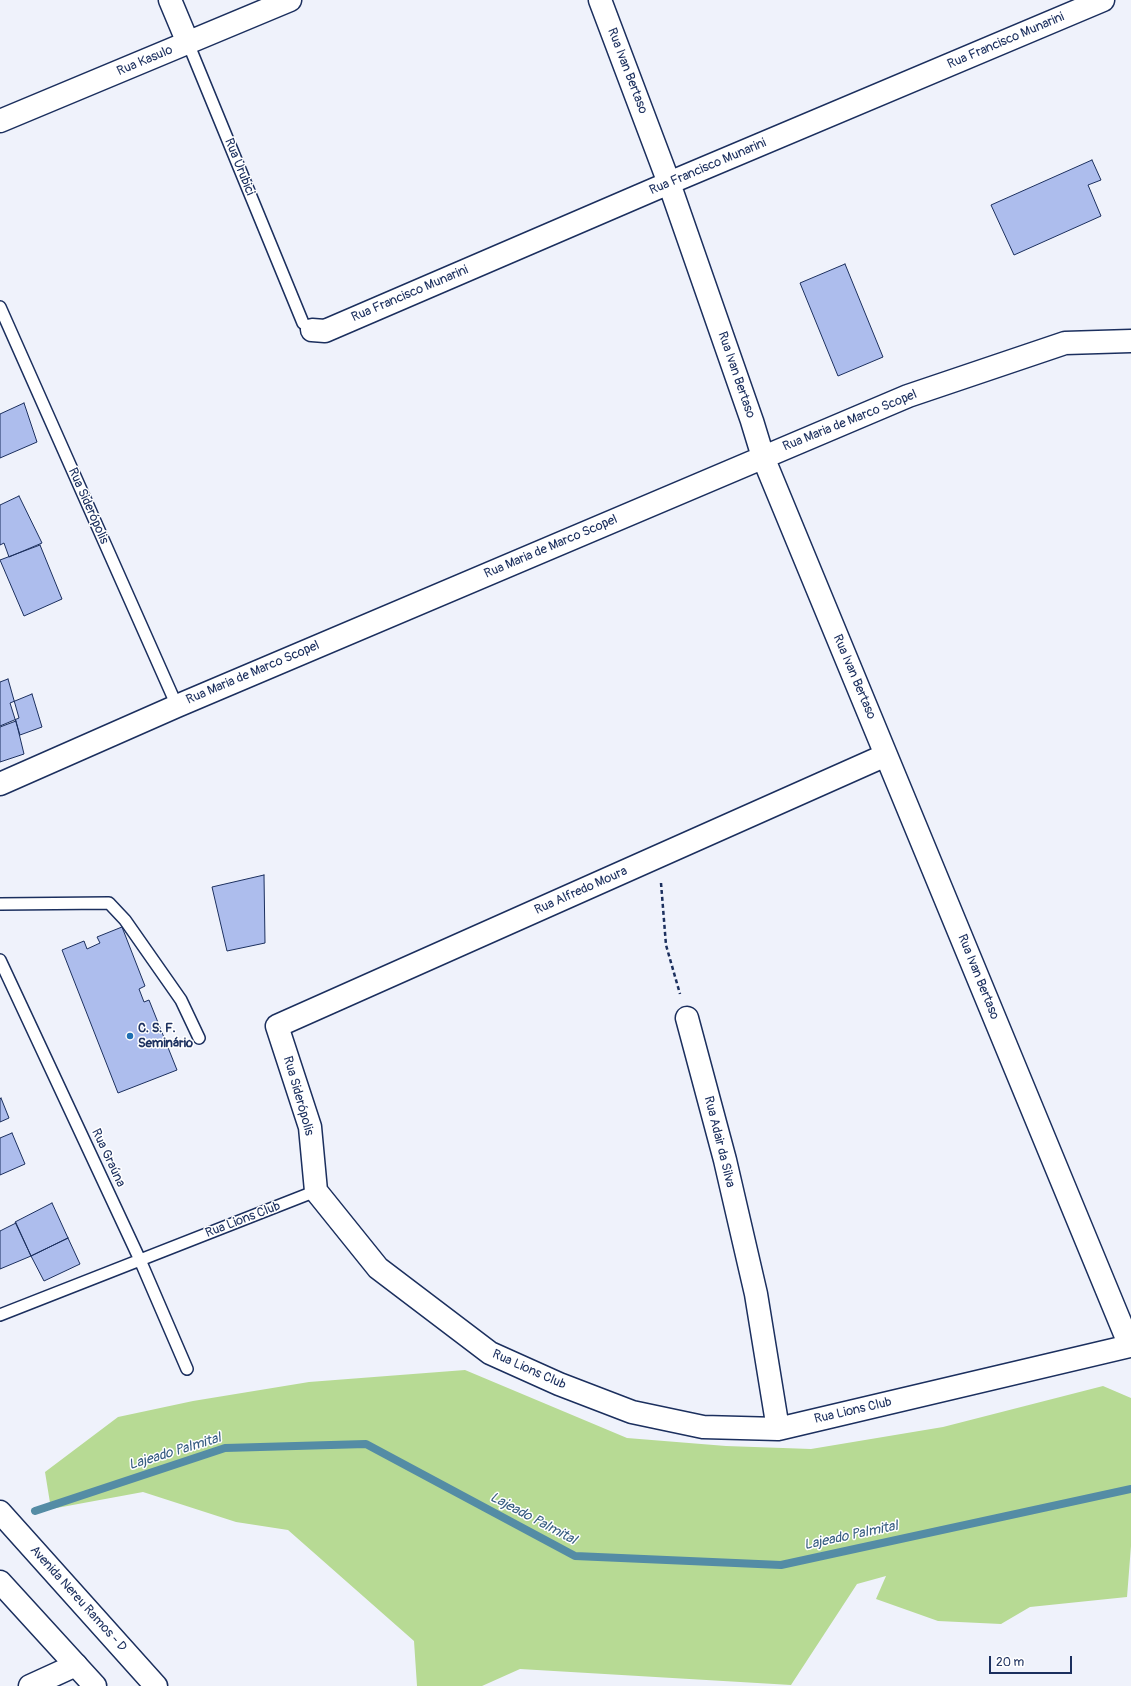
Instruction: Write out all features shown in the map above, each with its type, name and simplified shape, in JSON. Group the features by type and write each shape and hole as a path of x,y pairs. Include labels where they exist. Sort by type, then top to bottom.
{"street":[{"name":"Rua Urubici","path":"170,0 188,43"},
{"name":"Rua Kasulo","path":"0,121 290,0"},
{"name":"Rua Ivan Bertaso","path":"600,0 669,183 752,421 763,457 1130,1346"},
{"name":"Rua Francisco Munarini","path":"312,330 325,331 669,183 1103,0"},
{"name":"Rua Maria de Marco Scopel","path":"0,784 177,706 908,396 1065,343 1122,341"},
{"name":"Rua Alfredo Moura","path":"276,1026 886,755"},
{"name":"Rua Adair da Silva","path":"687,1018 725,1160 756,1294 778,1429"},
{"name":"Rua Siderópolis","path":"276,1026 310,1127 316,1191"},
{"name":"Rua Lions Club","path":"316,1191 378,1268 490,1353 559,1384 632,1412 703,1427 778,1429 1130,1346"},
{"name":"Avenida Nereu Ramos - D","path":"0,1512 156,1686"},
{"path":"0,1582 95,1686"},
{"path":"30,1686 76,1665"}],"lane":[{"name":"Rua Urubici","path":"188,43 303,323 312,330"},
{"name":"Rua Siderópolis","path":"0,307 177,706"},
{"path":"0,904 109,903 125,920 181,1000 199,1038"},
{"name":"Rua Graúna","path":"0,960 140,1260 187,1369"},
{"name":"Rua Lions Club","path":"0,1315 316,1191"}],"path":[{"path":"658,857 666,945 687,1018"}],"green space":[{"path":"465,1370 627,1438 726,1446 811,1449 943,1427 1103,1386 1131,1398 1131,1546 1127,1597 1030,1607 1001,1624 938,1621 876,1599 886,1576 857,1584 791,1685 520,1669 482,1686 417,1686 414,1641 288,1530 236,1522 143,1492 51,1509 45,1472 118,1417 193,1401 309,1382"}],"building":[{"path":"1092,160 1101,180 1088,185 1101,216 1014,255 991,205"},
{"path":"845,264 883,357 838,376 800,283"},
{"path":"24,403 37,442 0,458 0,414"},
{"path":"19,496 42,543 9,557 4,543 0,545 0,505"},
{"path":"40,545 62,599 24,616 0,560"},
{"path":"8,679 19,718 0,726 0,682"},
{"path":"32,694 42,727 20,735 10,703"},
{"path":"16,721 24,754 0,762 0,727"},
{"path":"264,875 265,943 227,951 212,887"},
{"name":"C. S. F. Seminário","path":"122,927 145,986 139,989 144,1002 149,1000 177,1070 118,1093 62,950 84,941 87,949 100,943 97,937"},
{"path":"1,1098 9,1118 0,1122 0,1099"},
{"path":"12,1133 25,1164 0,1175 0,1138"},
{"path":"52,1203 68,1238 31,1256 15,1222"},
{"path":"16,1223 31,1256 0,1269 0,1231"},
{"path":"68,1238 80,1264 44,1281 31,1256"}],"waterway":[{"name":"Lajeado Palmital","path":"35,1511 225,1448 366,1444 575,1556 781,1565 1131,1489"}],"place":[{"name":"C. S. F. Seminário","path":"130,1036"}]}
